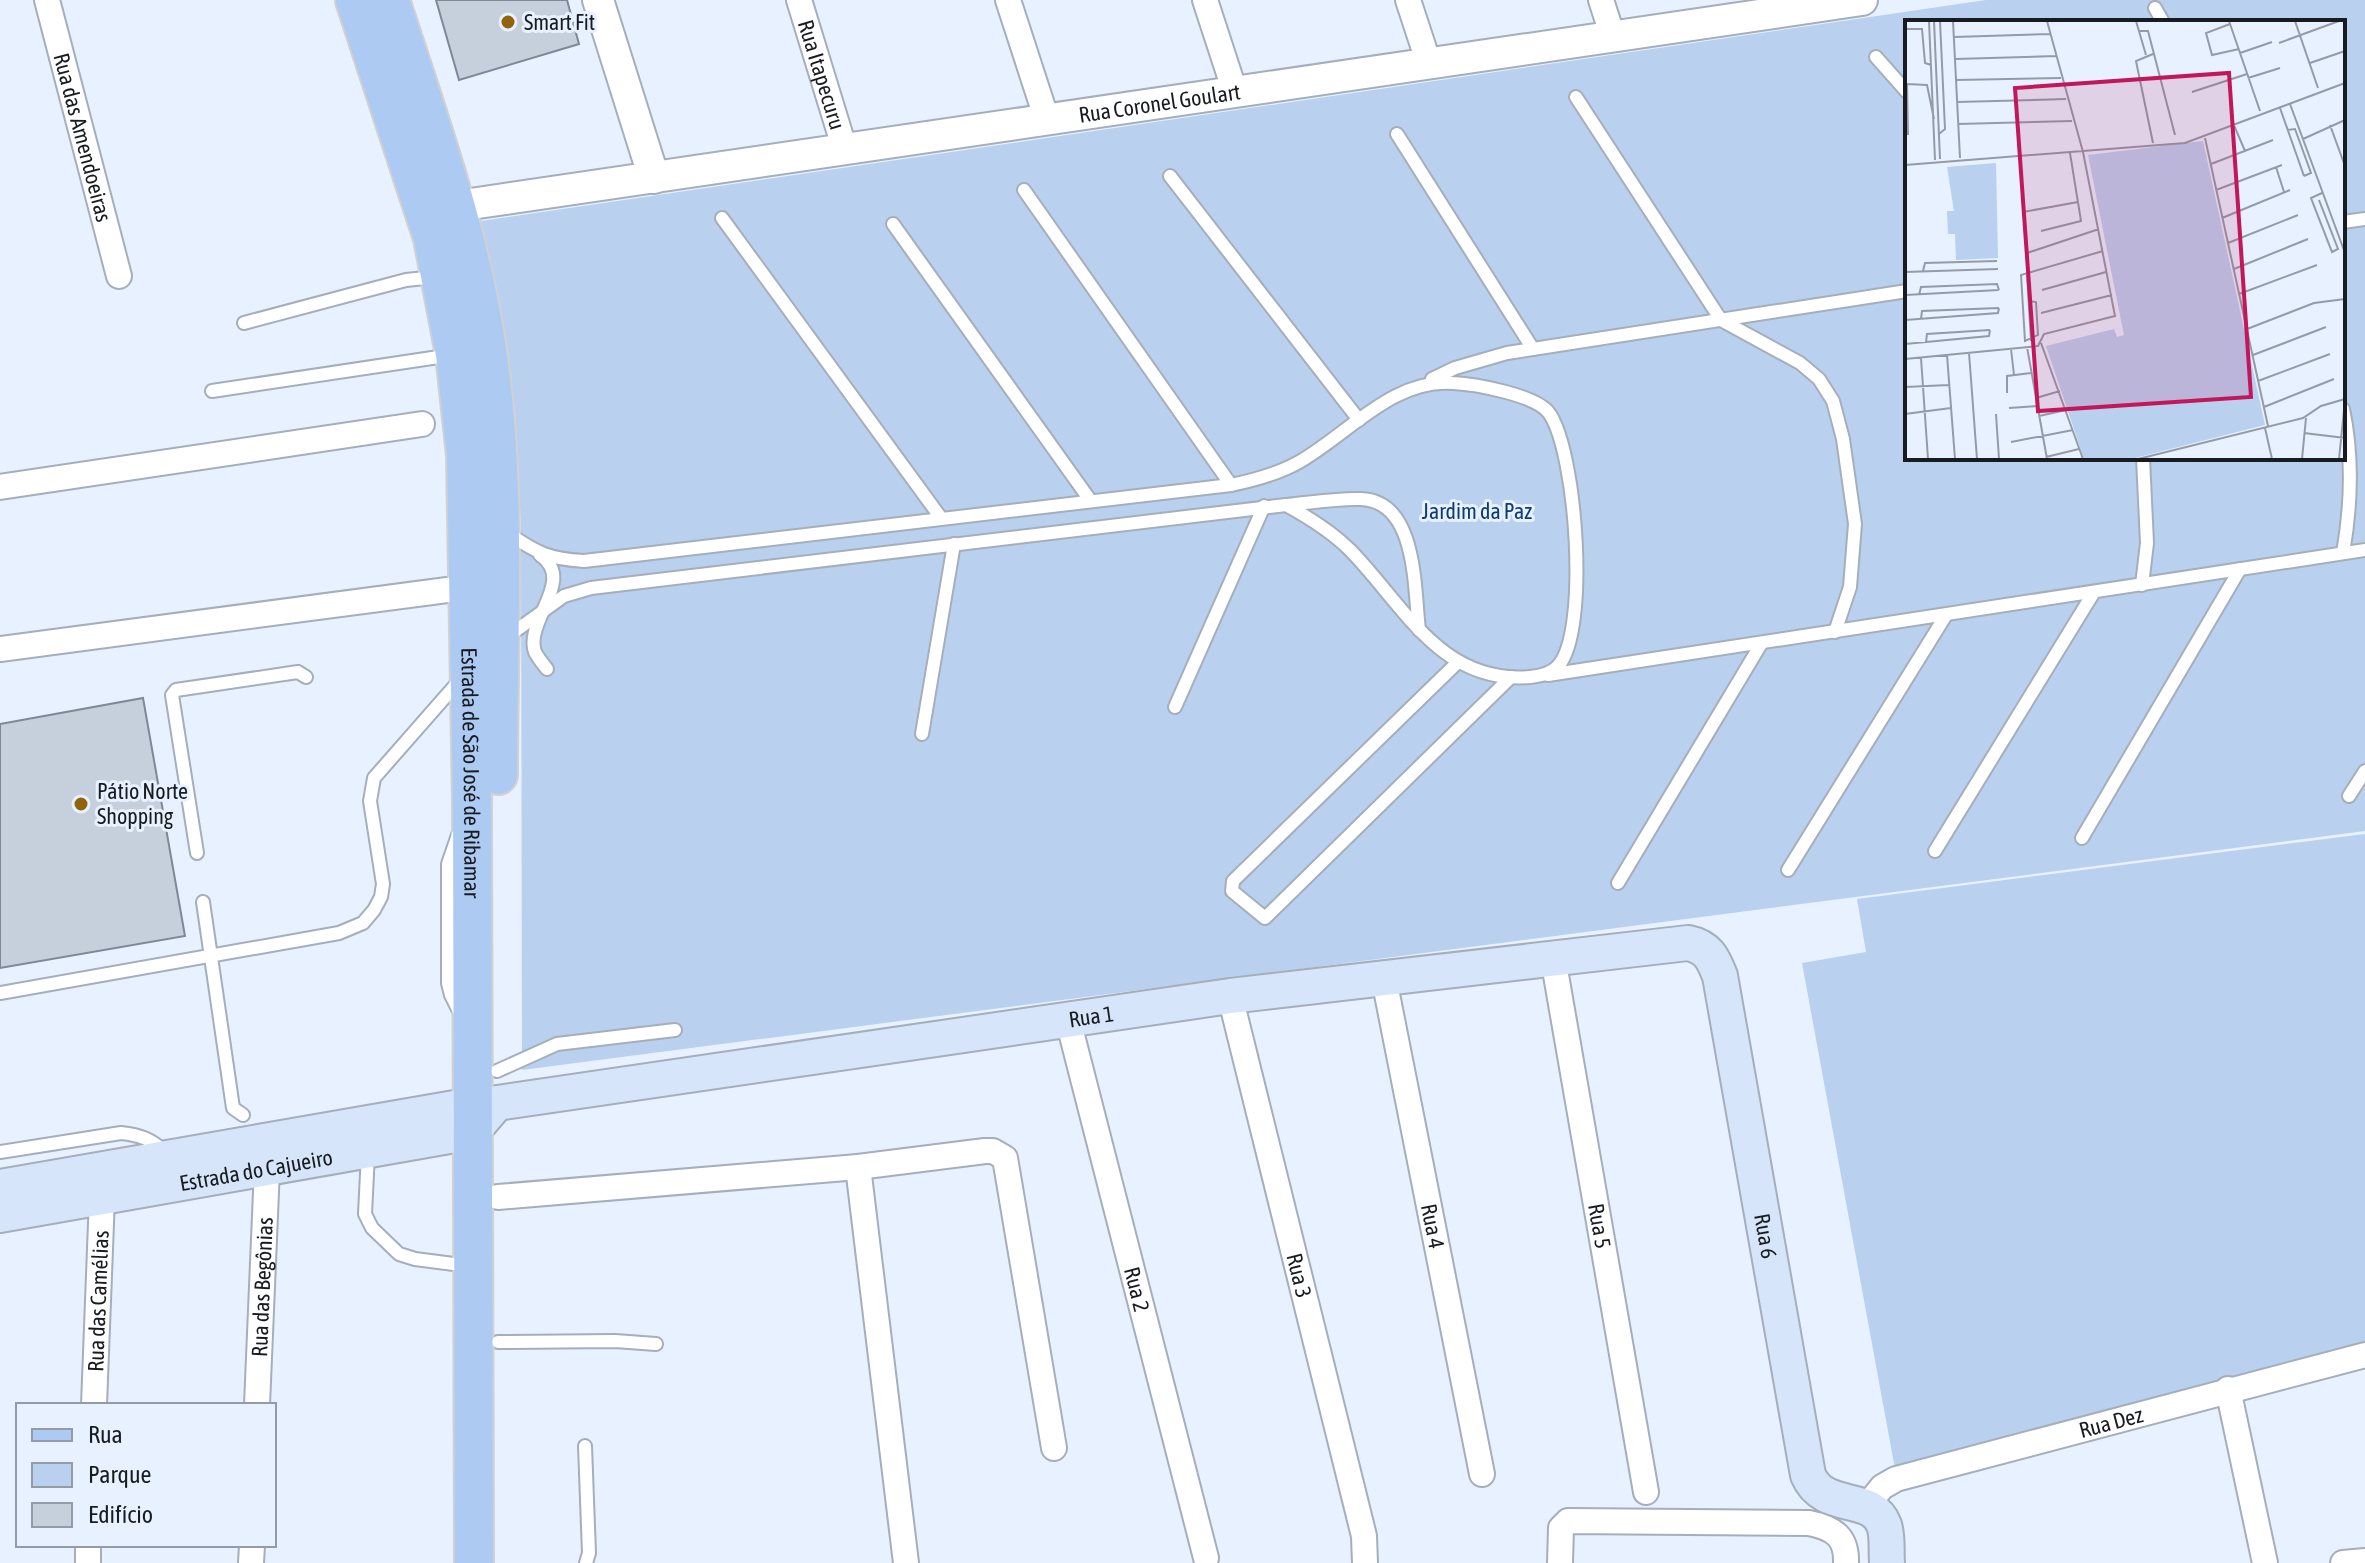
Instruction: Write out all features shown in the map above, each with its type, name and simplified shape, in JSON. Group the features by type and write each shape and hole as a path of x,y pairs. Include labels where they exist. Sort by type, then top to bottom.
{"main road":[{"name":"Estrada de São José de Ribamar","path":"364,0 457,206 468,246 488,356 496,440 498,527 472,804 472,1035 498,1197 500,1563"},
{"name":"Estrada de São José de Ribamar","path":"364,0 442,276 455,354 466,455 470,587 484,656 484,1103 472,1266 474,1563"},
{"name":"Rua 1","path":"484,1103 1230,996 1688,943"},
{"name":"Rua 6","path":"1688,943 1706,949 1720,976 1808,1475 1812,1485 1822,1495 1866,1507"},
{"name":"Estrada do Cajueiro","path":"0,1187 173,1171 267,1168 368,1150 484,1103"},
{"name":"Estrada do Cajueiro","path":"0,1215 102,1197 173,1171 484,1103"},
{"path":"1866,1507 1883,1522 1887,1563"}],"street":[{"name":"Rua das Amendoeiras","path":"47,0 119,276"},
{"path":"598,0 654,178"},
{"name":"Rua Itapecuru","path":"799,0 845,150"},
{"path":"1008,0 1047,120"},
{"path":"1205,0 1235,92"},
{"path":"1408,0 1429,64"},
{"path":"1601,0 1613,37"},
{"name":"Rua Coronel Goulart","path":"457,206 1862,0"},
{"path":"0,487 422,424"},
{"path":"0,649 470,587"},
{"name":"Rua 5","path":"1553,958 1646,1492"},
{"name":"Rua 4","path":"1384,979 1482,1474"},
{"name":"Rua 3","path":"1230,996 1364,1536 1365,1558"},
{"name":"Rua 2","path":"1068,1020 1206,1558"},
{"path":"498,1197 858,1167 993,1151 1005,1158 1054,1448"},
{"path":"858,1167 906,1563"},
{"name":"Rua das Begônias","path":"257,1403 267,1168"},
{"name":"Rua das Camélias","path":"94,1403 102,1197"},
{"name":"Rua Dez","path":"1866,1507 1887,1482 1896,1479 2365,1355"},
{"path":"2228,1389 2265,1563"},
{"path":"1560,1563 1563,1523 1583,1521 1809,1523 1843,1539 1846,1563"},
{"path":"2343,1563 2365,1561"}],"lane":[{"path":"2155,8 2162,20"},
{"path":"1876,57 1905,90"},
{"path":"1576,97 1721,320 1800,363 1819,379 1833,401 1843,439 1855,524 1850,587 1835,632"},
{"path":"1397,134 1533,349"},
{"path":"1170,176 1359,420"},
{"path":"1024,190 1231,485"},
{"path":"722,218 941,518"},
{"path":"2345,222 2365,219"},
{"path":"893,224 1090,500"},
{"path":"244,323 406,280 442,276"},
{"path":"538,553 552,558 584,561 1231,485 1283,470 1415,387 1478,361 1533,349 1905,291"},
{"path":"212,391 455,354"},
{"path":"1415,387 1438,382 1456,383 1514,396 1537,403 1548,411 1558,430 1564,447 1578,562 1575,620 1560,665 1547,674 1533,677"},
{"path":"2343,553 2349,479 2345,432"},
{"path":"2142,585 2147,543 2143,460"},
{"path":"0,993 339,933 363,923 374,910 383,884 370,801 374,778 484,656 545,608 564,596 591,588 1264,506 1362,499 1384,506 1396,516 1408,543 1419,631"},
{"path":"1286,505 1350,550 1429,641 1458,662 1511,677 1533,677 1761,644 2365,550"},
{"path":"1175,707 1264,506"},
{"path":"498,527 545,558 553,573 553,584 534,639 534,650 547,669"},
{"path":"922,734 954,544"},
{"path":"2082,838 2240,569"},
{"path":"1935,851 2094,592"},
{"path":"1788,870 1946,615"},
{"path":"1618,883 1761,644"},
{"path":"1458,662 1233,881 1232,891 1265,918 1511,677"},
{"path":"197,853 172,695 176,690 298,672 306,677"},
{"path":"2349,796 2365,771"},
{"path":"203,902 233,1108 243,1115"},
{"path":"484,1103 557,1044 675,1030"},
{"path":"0,1152 121,1133 139,1135 153,1141 173,1171"},
{"path":"368,1150 365,1214 372,1228 399,1254 472,1266"},
{"path":"498,1342 615,1341 656,1344"},
{"path":"585,1446 589,1553 586,1563"}],"green space":[{"name":"Jardim da Paz","path":"1986,0 2365,0 2365,831 522,1070 521,523 515,447 481,221"},
{"path":"2365,834 2365,1348 1895,1469 1802,963 1866,952 1857,899"}],"building":[{"name":"Smart Fit","path":"436,0 567,0 579,44 459,80"},
{"name":"Pátio Norte Shopping","path":"143,698 185,936 0,968 0,724"}],"place":[{"name":"Smart Fit","path":"508,22"},
{"name":"Pátio Norte Shopping","path":"81,804"}]}
